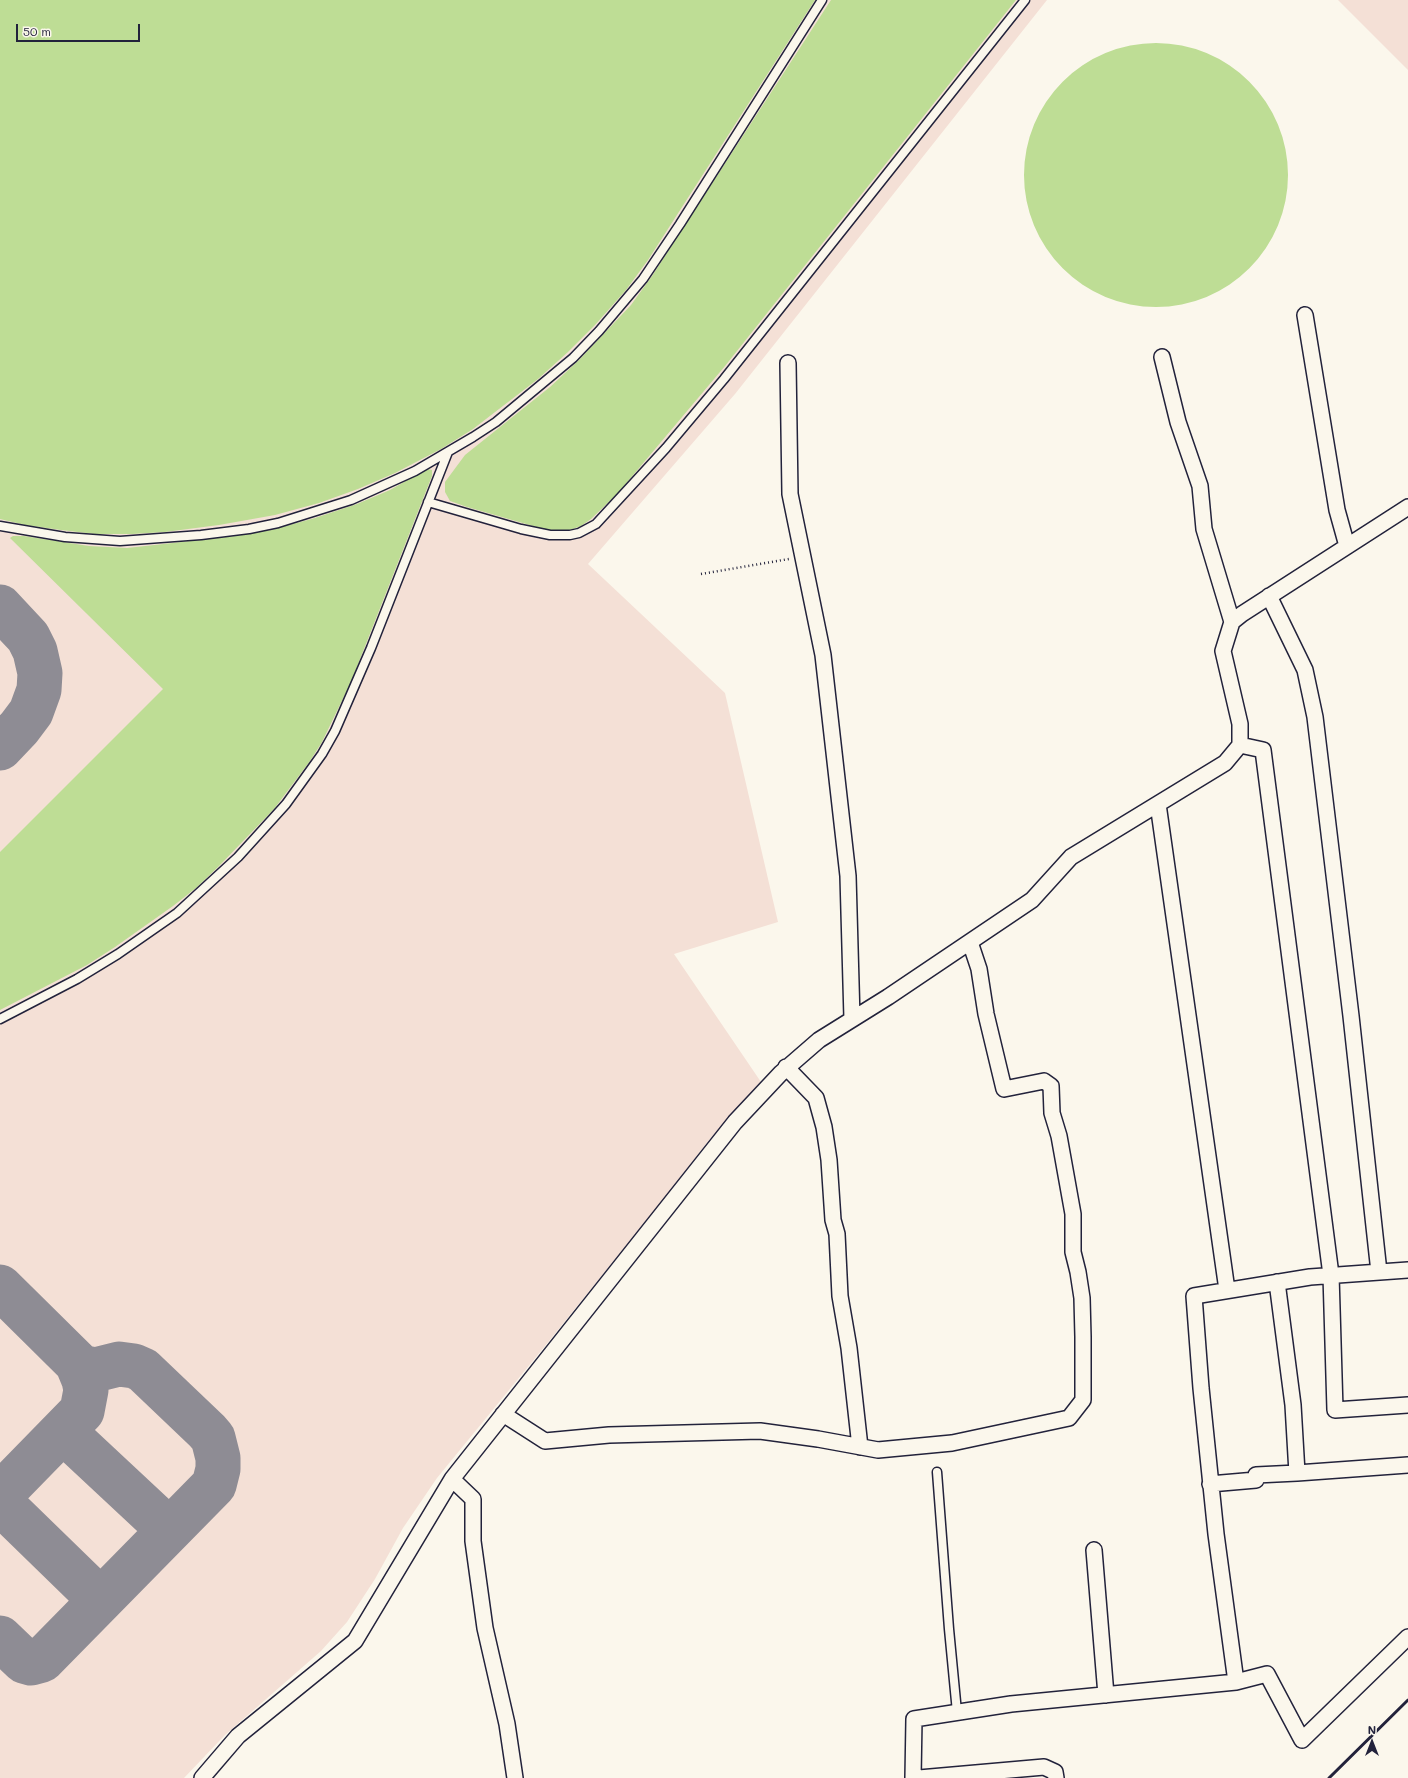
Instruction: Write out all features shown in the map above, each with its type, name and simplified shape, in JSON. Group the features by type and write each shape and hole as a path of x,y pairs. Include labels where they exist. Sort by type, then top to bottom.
{"street":[{"path":"1304,315 1337,510 1347,546"},
{"path":"202,1778 238,1736 355,1641 452,1479 735,1122 786,1067 819,1040 1032,900 1071,857 1226,763 1240,744 1240,724 1223,651 1232,622 1204,529 1200,486 1178,422 1162,357"},
{"path":"788,363 790,494 823,655 847,868 852,1019"},
{"path":"1232,622 1269,596 1408,507"},
{"path":"1269,596 1304,670 1315,716 1351,1016 1378,1272"},
{"path":"1240,744 1263,750 1331,1275 1335,1410 1408,1405"},
{"path":"1158,804 1227,1290"},
{"path":"503,1414 545,1441 609,1435 760,1432 818,1439 878,1450 936,1445 1069,1418 1083,1400 1082,1298 1073,1252 1073,1214 1059,1136 1052,1113 1050,1086 1044,1081 1004,1089 986,1014 979,969 970,942"},
{"path":"786,1067 816,1098 824,1127 829,1160 833,1220 835,1222 835,1231 837,1234 840,1296 849,1348 860,1447"},
{"path":"1236,1682 1210,1484 1200,1388 1194,1296 1277,1282 1331,1275 1408,1270"},
{"path":"1277,1282 1293,1405 1297,1473"},
{"path":"1210,1484 1256,1480 1256,1475 1408,1465"},
{"path":"452,1479 473,1499 473,1541 485,1628 507,1724 515,1778"},
{"path":"1094,1550 1106,1695"},
{"path":"913,1778 914,1719 1011,1704 1236,1682 1267,1674 1302,1740 1408,1637"},
{"path":"919,1778 1044,1767 1055,1772 1056,1778"}],"lane":[{"path":"0,526 64,537 120,541 194,536 249,529 278,523 351,500 415,471 496,422 555,375 599,331 643,278 676,230 822,0"},
{"path":"428,502 550,535 570,535 579,533 596,524 666,448 724,379 1025,0"},
{"path":"0,1019 78,979 118,954 177,913 238,858 286,804 315,765 335,731 371,648 448,452"},
{"path":"937,1472 949,1628 958,1712"}],"path":[{"path":"701,574 803,557"}],"shaded area":[{"path":"0,0 1047,0 735,394 588,564 725,693 778,922 674,954 761,1082 709,1140 661,1202 437,1478 403,1528 375,1579 347,1622 321,1651 225,1735 184,1778 0,1778"},
{"path":"1338,0 1408,0 1408,70"}],"green space":[{"path":"0,0 815,0 648,260 626,290 595,325 568,352 538,379 473,429 441,449 395,473 358,489 319,503 275,515 219,525 165,532 95,534 25,525 0,519"},
{"path":"831,0 1016,0 725,366 618,493 591,519 581,526 570,530 547,530 450,501 445,492 445,482 465,455 550,387 579,360 631,305 652,276"},
{"path":"1156,43 1182,46 1206,53 1229,65 1240,73 1258,91 1266,102 1278,125 1285,149 1288,175 1285,201 1278,225 1266,248 1258,259 1240,277 1229,285 1206,297 1182,304 1156,307 1130,304 1106,297 1083,285 1072,277 1054,259 1046,248 1034,225 1027,201 1024,175 1027,149 1034,125 1046,102 1054,91 1072,73 1083,65 1106,53 1130,46"},
{"path":"427,469 432,470 432,476 351,682 322,742 310,761 274,809 219,866 196,888 173,906 87,965 0,1010 0,852 163,689 10,538 13,536 24,536 89,546 127,548 236,536 271,530 315,518 357,504 390,490"}],"taxiway":[{"path":"0,607 28,637 35,651 40,673 39,690 31,712 19,728 0,748"},
{"path":"0,1287 81,1367 95,1370 119,1364 134,1366 143,1370 213,1438 218,1458 218,1469 214,1485 42,1660 31,1663 24,1661 0,1638"},
{"path":"0,1495 82,1411 86,1390 84,1380 77,1363"},
{"path":"78,1445 153,1515"},
{"path":"12,1514 85,1585"}],"railway":[{"path":"1329,1778 1408,1700"}]}
